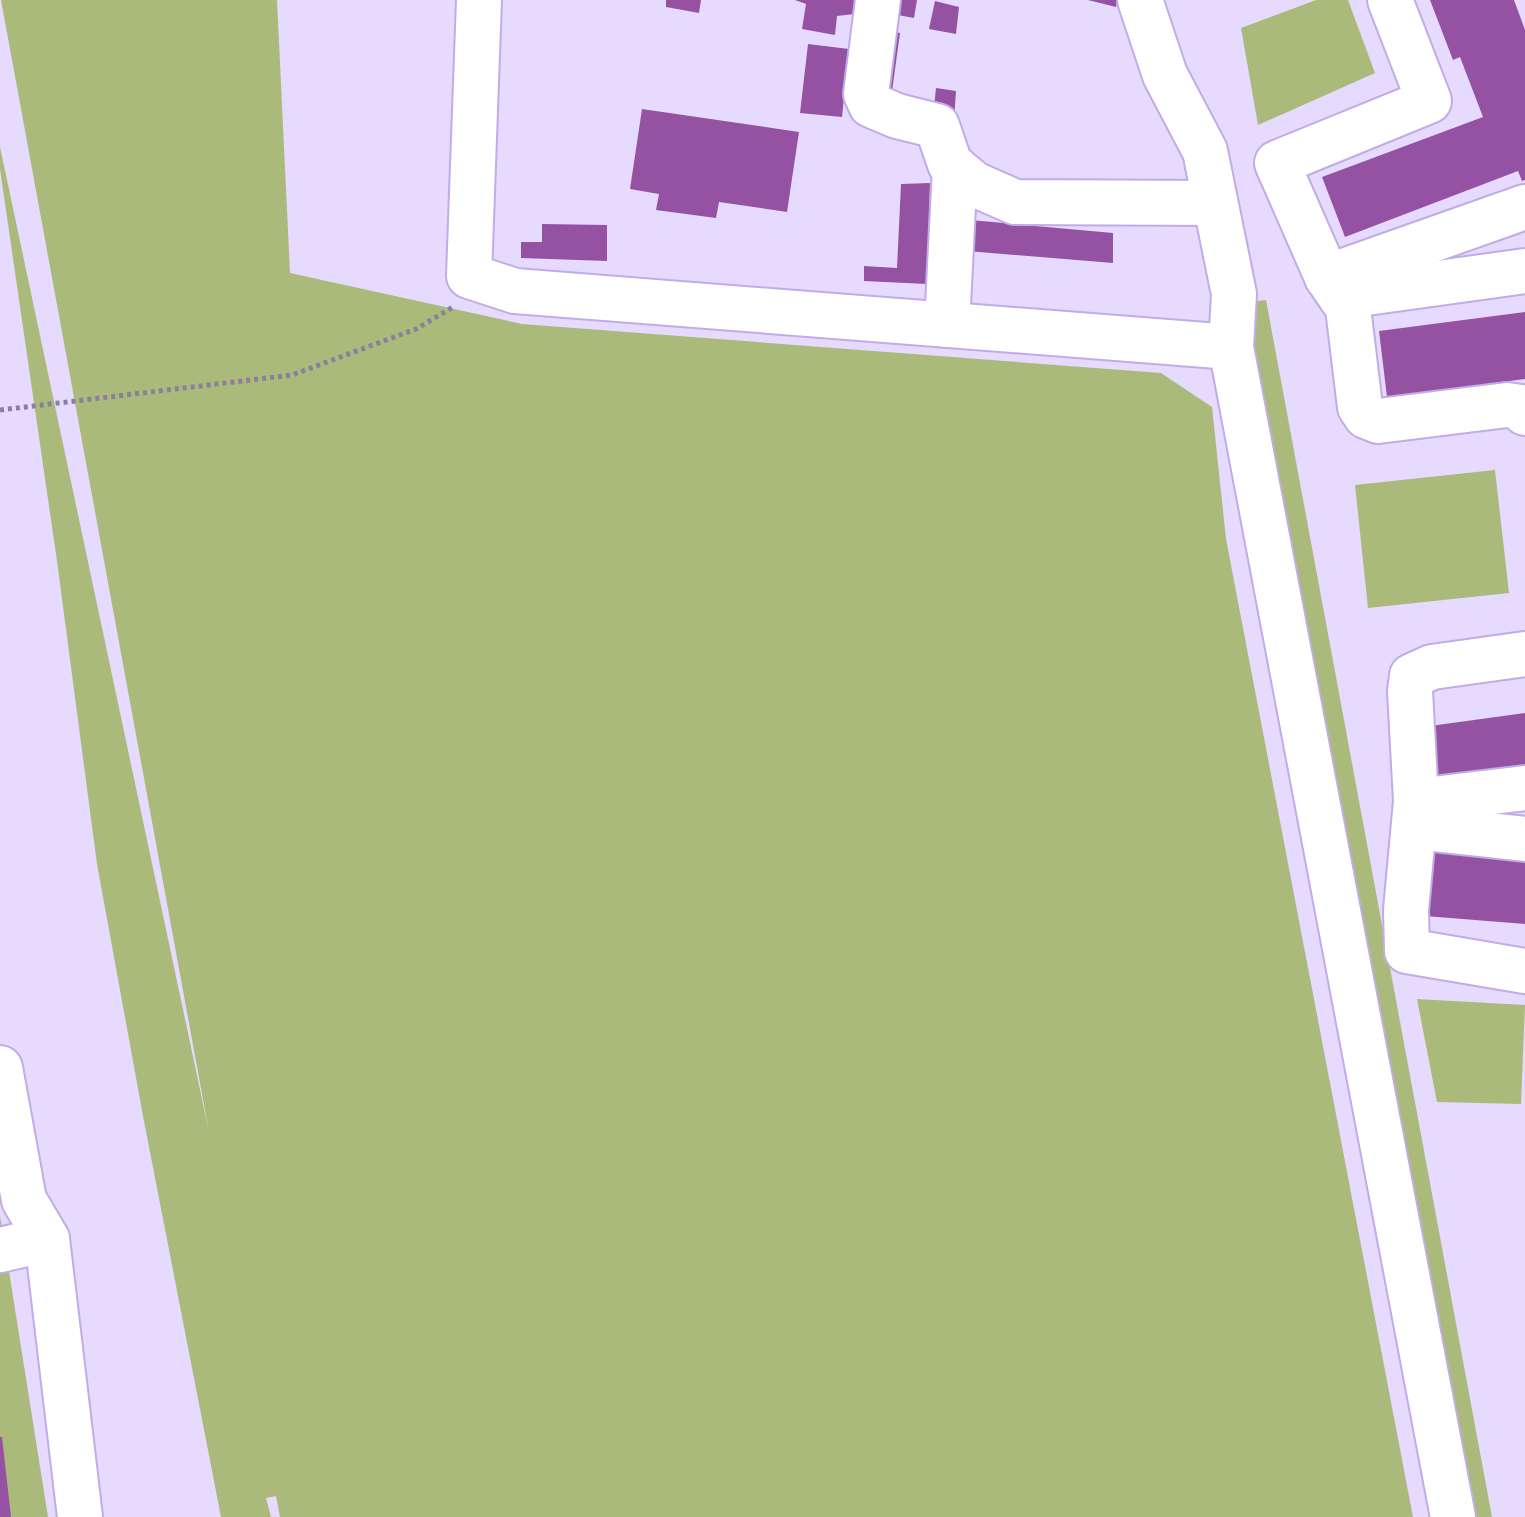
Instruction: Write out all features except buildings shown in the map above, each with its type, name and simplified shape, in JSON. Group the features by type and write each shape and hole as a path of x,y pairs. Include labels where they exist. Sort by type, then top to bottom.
{"lane":[{"path":"479,0 469,276 515,291 1231,347"},
{"path":"878,0 866,94 871,105 897,116 937,126 950,164 974,184 1015,202 1215,203"},
{"path":"1140,0 1165,75 1205,151 1234,294 1231,347 1453,1517"},
{"path":"1390,0 1429,101 1277,163 1327,277 1348,308 1360,407 1366,416 1378,421 1507,405 1521,407 1525,413"},
{"path":"947,325 955,168"},
{"path":"1327,277 1525,207"},
{"path":"1327,277 1359,294 1525,271"},
{"path":"1525,654 1432,667 1412,676 1415,814 1406,910 1407,951 1525,971"},
{"path":"1415,814 1525,788"},
{"path":"1415,814 1525,839"},
{"path":"0,1068 24,1200 47,1239 80,1517"},
{"path":"0,1250 47,1239"}],"path":[{"path":"0,410 292,375 416,329 491,283"}],"green space":[{"path":"1,0 277,0 290,273 522,324 1161,373 1212,407 1226,539 1413,1517 280,1517 276,1496 266,1498 271,1517 221,1517 97,864 0,169 0,147 209,1132"},
{"path":"1316,0 1348,0 1375,73 1258,125 1241,28"},
{"path":"1266,300 1492,1517 1473,1517 1243,303"},
{"path":"1495,470 1509,593 1368,608 1355,485"},
{"path":"1417,999 1525,1005 1521,1104 1437,1102"},
{"path":"0,1216 5,1246 48,1517 0,1517"}]}
